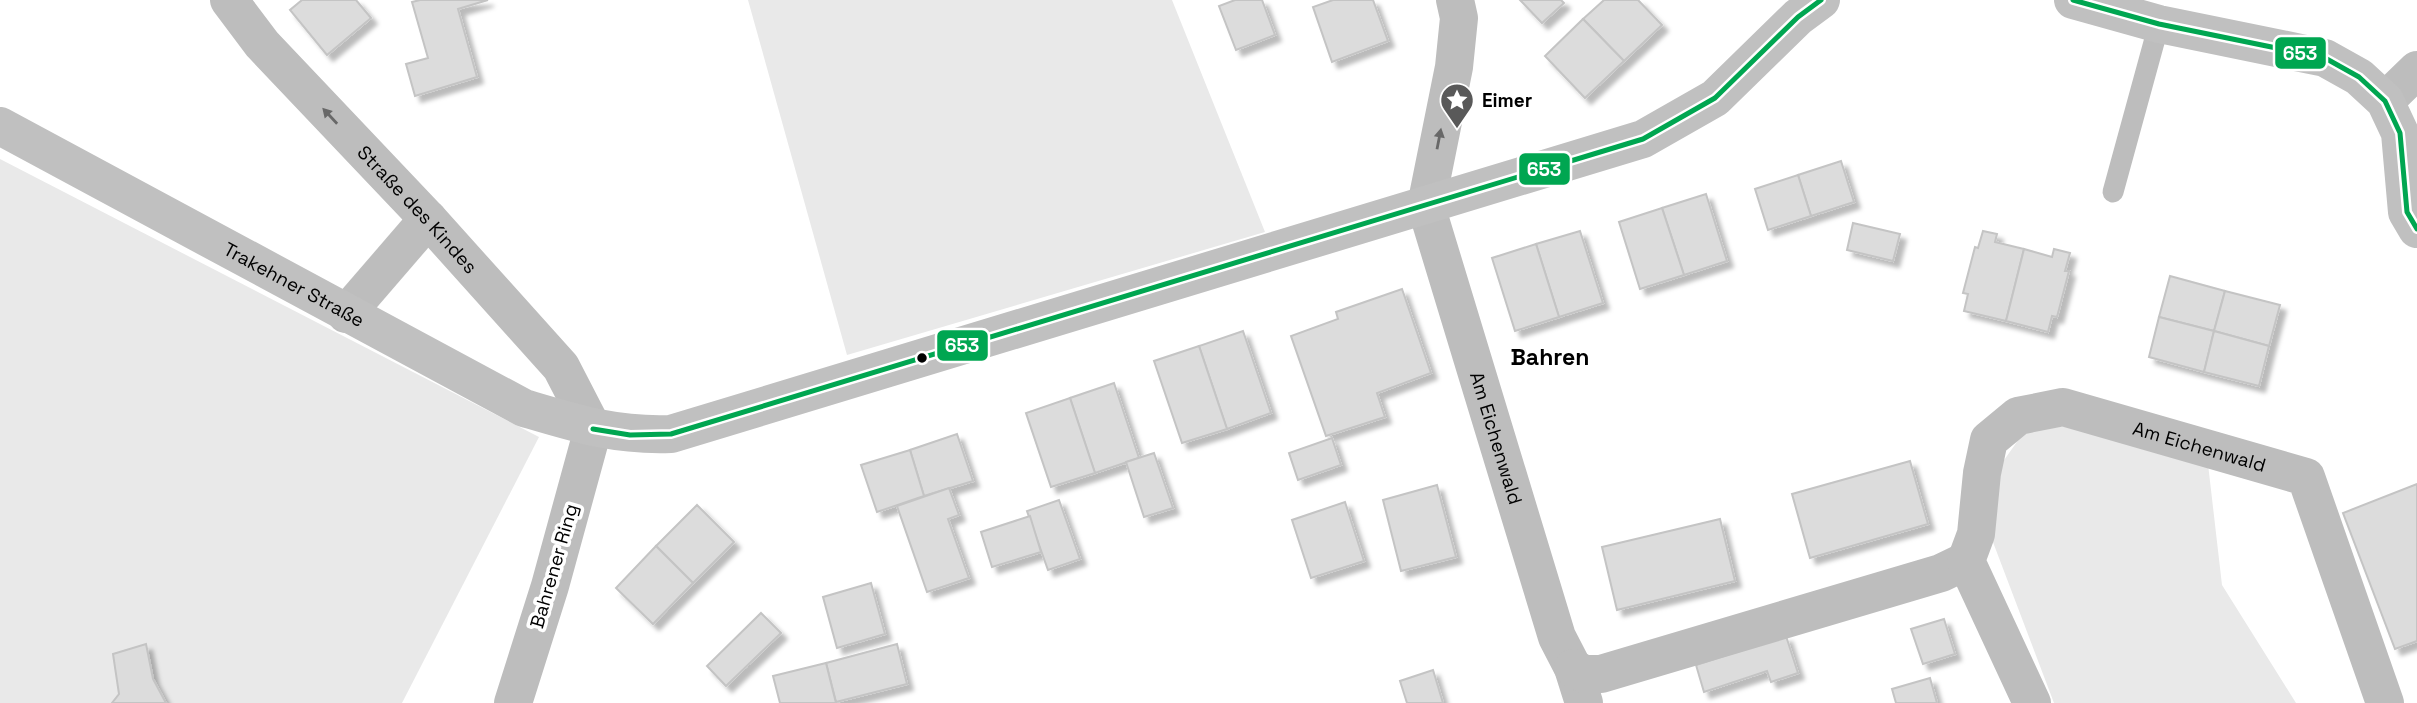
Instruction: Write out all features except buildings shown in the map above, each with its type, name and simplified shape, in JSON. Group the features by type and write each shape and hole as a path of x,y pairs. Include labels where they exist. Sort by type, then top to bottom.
{"street":[{"name":"Straße des Kindes","path":"229,0 262,44 428,219 561,367 593,429"},
{"path":"1426,206 1454,67 1459,18 1455,0"},
{"name":"Trakehner Straße","path":"0,126 524,408 593,429 631,435 671,434 1643,139 1716,99 1798,17 1821,0"},
{"path":"2073,0 2159,24 2325,58 2359,77 2385,101 2400,133 2407,212 2417,229"},
{"path":"2385,101 2417,70"},
{"name":"Am Eichenwald","path":"1426,206 1558,637 1578,686"},
{"path":"346,314 428,219"},
{"name":"Am Eichenwald","path":"1578,686 1584,674 1601,674 1941,573 1966,561 1976,534 1982,473 1989,440 2018,416 2063,408 2305,477 2385,703"},
{"name":"Bahrener Ring","path":"513,703 550,586 593,429"},
{"path":"1966,561 2032,703"}],"lane":[{"path":"2113,192 2159,24"}],"shaded area":[{"path":"748,0 1172,0 1265,232 847,355"},
{"path":"0,159 539,437 402,703 0,703"},
{"path":"2076,426 2208,464 2222,585 2296,703 2054,703 1988,529 2002,463 2026,429"}],"transit line":[{"name":"653","path":"593,429 630,435 671,434 1643,139 1715,98 1798,17 1821,0"},
{"name":"653","path":"2073,0 2159,24 2325,58 2359,77 2385,101 2400,133 2407,212 2417,229"}],"place":[{"name":"Eimer","path":"1457,130"}],"district":[{"name":"Bahren","path":"1550,357"}]}
